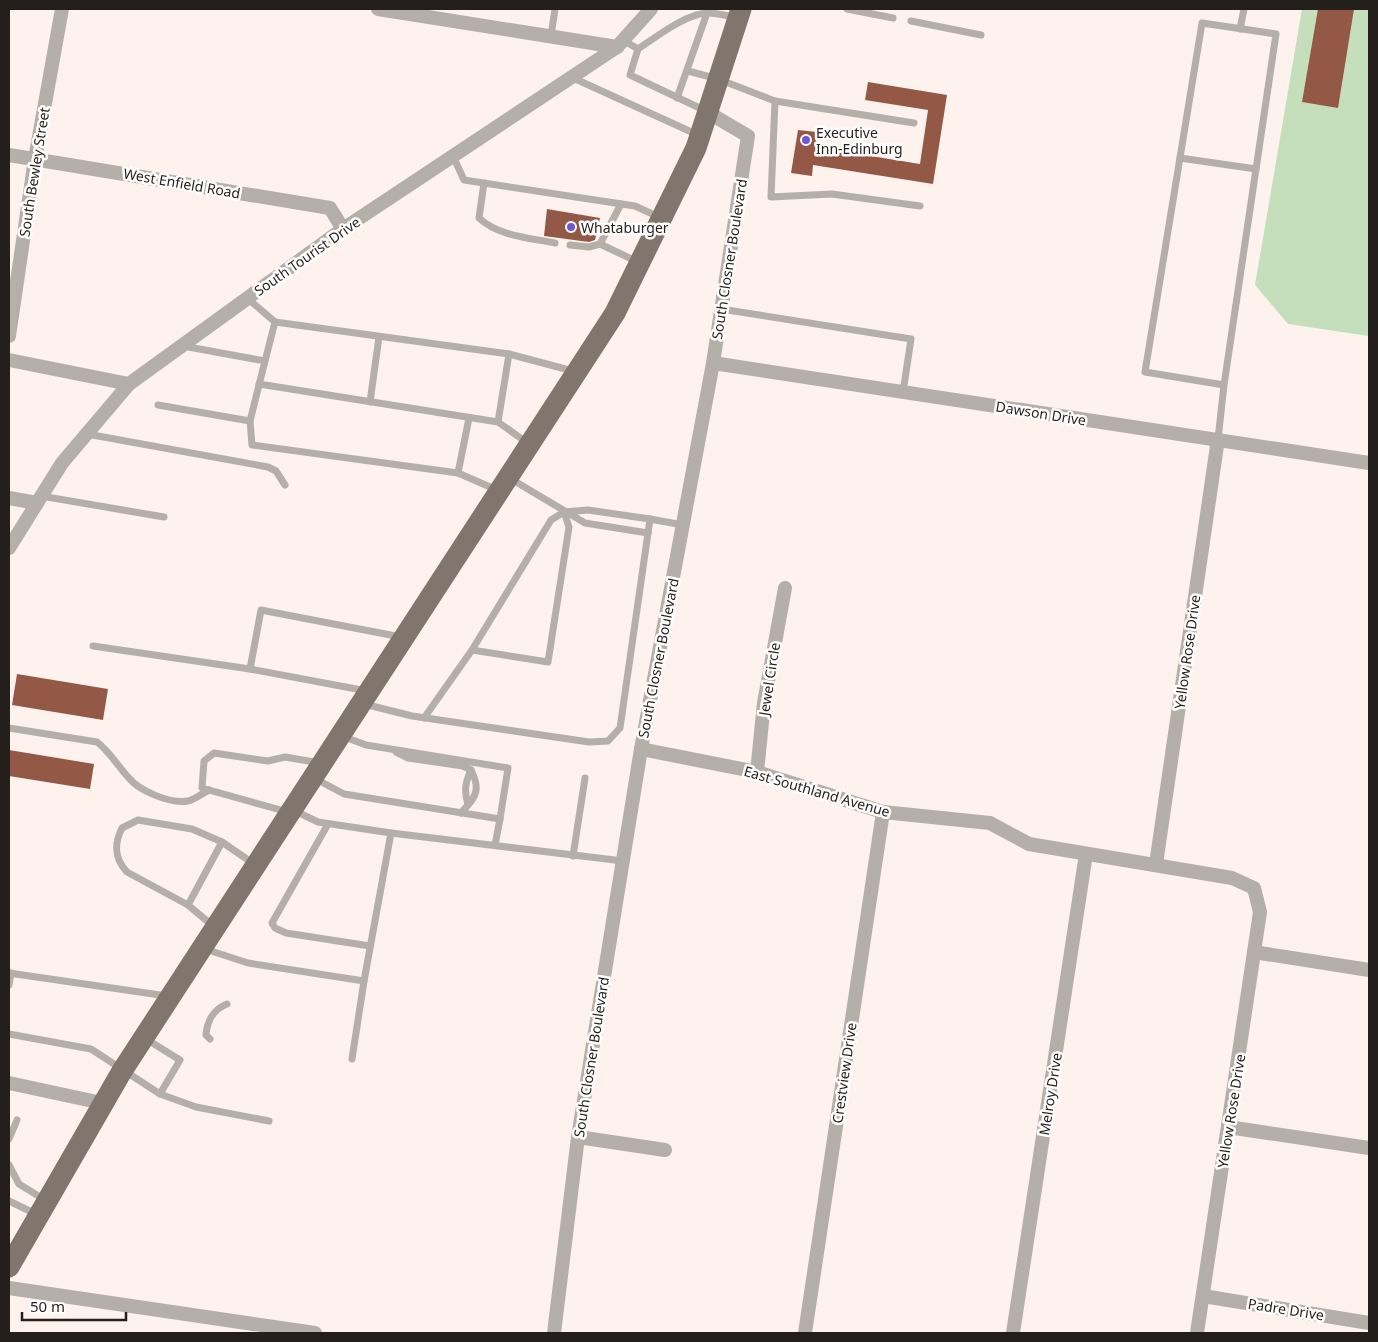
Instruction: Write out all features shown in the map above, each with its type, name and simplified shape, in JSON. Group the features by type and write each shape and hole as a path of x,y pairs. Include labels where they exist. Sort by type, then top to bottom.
{"main road":[{"path":"9,1267 122,1071 615,313 701,136 739,13"}],"street":[{"name":"South Bewley Street","path":"9,336 35,159 62,9"},
{"path":"378,9 551,36 620,43"},
{"name":"South Tourist Drive","path":"9,548 62,464 129,384 343,229 620,43 650,9"},
{"name":"South Closner Boulevard","path":"554,1333 578,1137 641,749 713,363 748,136 709,113"},
{"name":"West Enfield Road","path":"9,155 330,208 343,229"},
{"path":"9,360 129,384"},
{"name":"Dawson Drive","path":"713,363 1369,463"},
{"name":"Yellow Rose Drive","path":"1156,864 1218,439"},
{"path":"9,498 39,499"},
{"name":"Jewel Circle","path":"757,772 764,703 785,588"},
{"name":"East Southland Avenue","path":"641,749 757,772 883,812 990,823 1029,844 1232,878 1254,888"},
{"name":"Crestview Drive","path":"805,1333 883,812"},
{"name":"Melroy Drive","path":"1013,1333 1086,854"},
{"name":"Yellow Rose Drive","path":"1197,1333 1260,912 1254,888"},
{"path":"1254,952 1369,970"},
{"path":"9,1082 102,1103"},
{"path":"1228,1127 1369,1148"},
{"path":"578,1137 665,1150"},
{"path":"9,1288 315,1333"},
{"name":"Padre Drive","path":"1203,1296 1369,1323"}],"lane":[{"path":"551,36 555,9"},
{"path":"847,9 893,18"},
{"path":"1240,29 1244,9"},
{"path":"677,98 707,13"},
{"path":"709,113 630,75 638,49 666,31 693,17 707,13 739,13"},
{"path":"911,21 981,35"},
{"path":"1218,439 1224,385 1276,34 1202,23 1146,372 1224,385"},
{"path":"620,43 638,49"},
{"path":"688,71 718,79 775,101 914,123"},
{"path":"571,77 701,136"},
{"path":"775,101 771,197 832,194 920,206"},
{"path":"453,156 464,180 635,206 662,218"},
{"path":"1180,158 1256,169"},
{"path":"484,183 479,218 488,227 555,243"},
{"path":"570,245 589,248 600,244 621,204"},
{"path":"600,244 640,262"},
{"path":"247,298 274,322 509,354 577,372"},
{"path":"721,309 911,339 903,392"},
{"path":"274,322 250,421 252,445 458,473 504,484 585,523 648,532"},
{"path":"370,402 380,337"},
{"path":"182,346 265,361"},
{"path":"498,422 509,354"},
{"path":"259,384 498,422 530,444"},
{"path":"158,405 250,421"},
{"path":"458,473 469,418"},
{"path":"87,434 268,467 276,471 285,484"},
{"path":"39,499 164,517"},
{"path":"424,718 472,650 551,520 564,512 588,510 683,524"},
{"path":"472,650 548,662 569,527 564,512"},
{"path":"93,646 250,669 365,698 424,718 589,742 608,740 620,728 650,520"},
{"path":"250,669 261,610 404,638"},
{"path":"9,728 97,742 107,750 129,779 138,787 166,799 188,801 209,790"},
{"path":"340,736 366,745 508,768 495,846"},
{"path":"390,749 408,758 463,766 470,770 477,782 476,796 461,813"},
{"path":"500,819 344,794 318,770 285,757 268,761 214,753 204,761 202,788 292,811 318,822 391,833 623,861"},
{"path":"468,805 465,783 470,770"},
{"path":"573,856 585,778"},
{"path":"215,928 188,905 127,872 119,863 116,844 122,828 138,820 147,820 192,830 222,842 256,865"},
{"path":"328,824 272,923 275,928 286,933 370,946"},
{"path":"352,1059 391,833"},
{"path":"188,905 222,842"},
{"path":"203,948 248,962 364,981"},
{"path":"9,985 10,973 170,997"},
{"path":"210,1039 206,1035 207,1025 218,1008 227,1004"},
{"path":"9,1034 91,1049 160,1094 196,1107 269,1121"},
{"path":"144,1038 180,1060 160,1094"},
{"path":"9,1139 17,1120"},
{"path":"9,1165 19,1184 42,1208"},
{"path":"9,1201 42,1208"}],"green space":[{"path":"1302,9 1369,9 1369,336 1288,324 1255,285"}],"building":[{"path":"1318,9 1354,9 1338,108 1302,102"},
{"name":"Executive Inn-Edinburg","path":"868,82 947,95 933,184 813,165 812,176 791,173 798,130 817,132 815,147 920,164 928,110 865,100"},
{"name":"Whataburger","path":"547,209 600,218 595,240 589,242 544,236"},
{"path":"17,674 108,689 103,720 12,705"},
{"path":"9,750 94,764 90,789 9,776"}],"place":[{"name":"Executive Inn-Edinburg","path":"806,140"},
{"name":"Whataburger","path":"571,227"}]}
